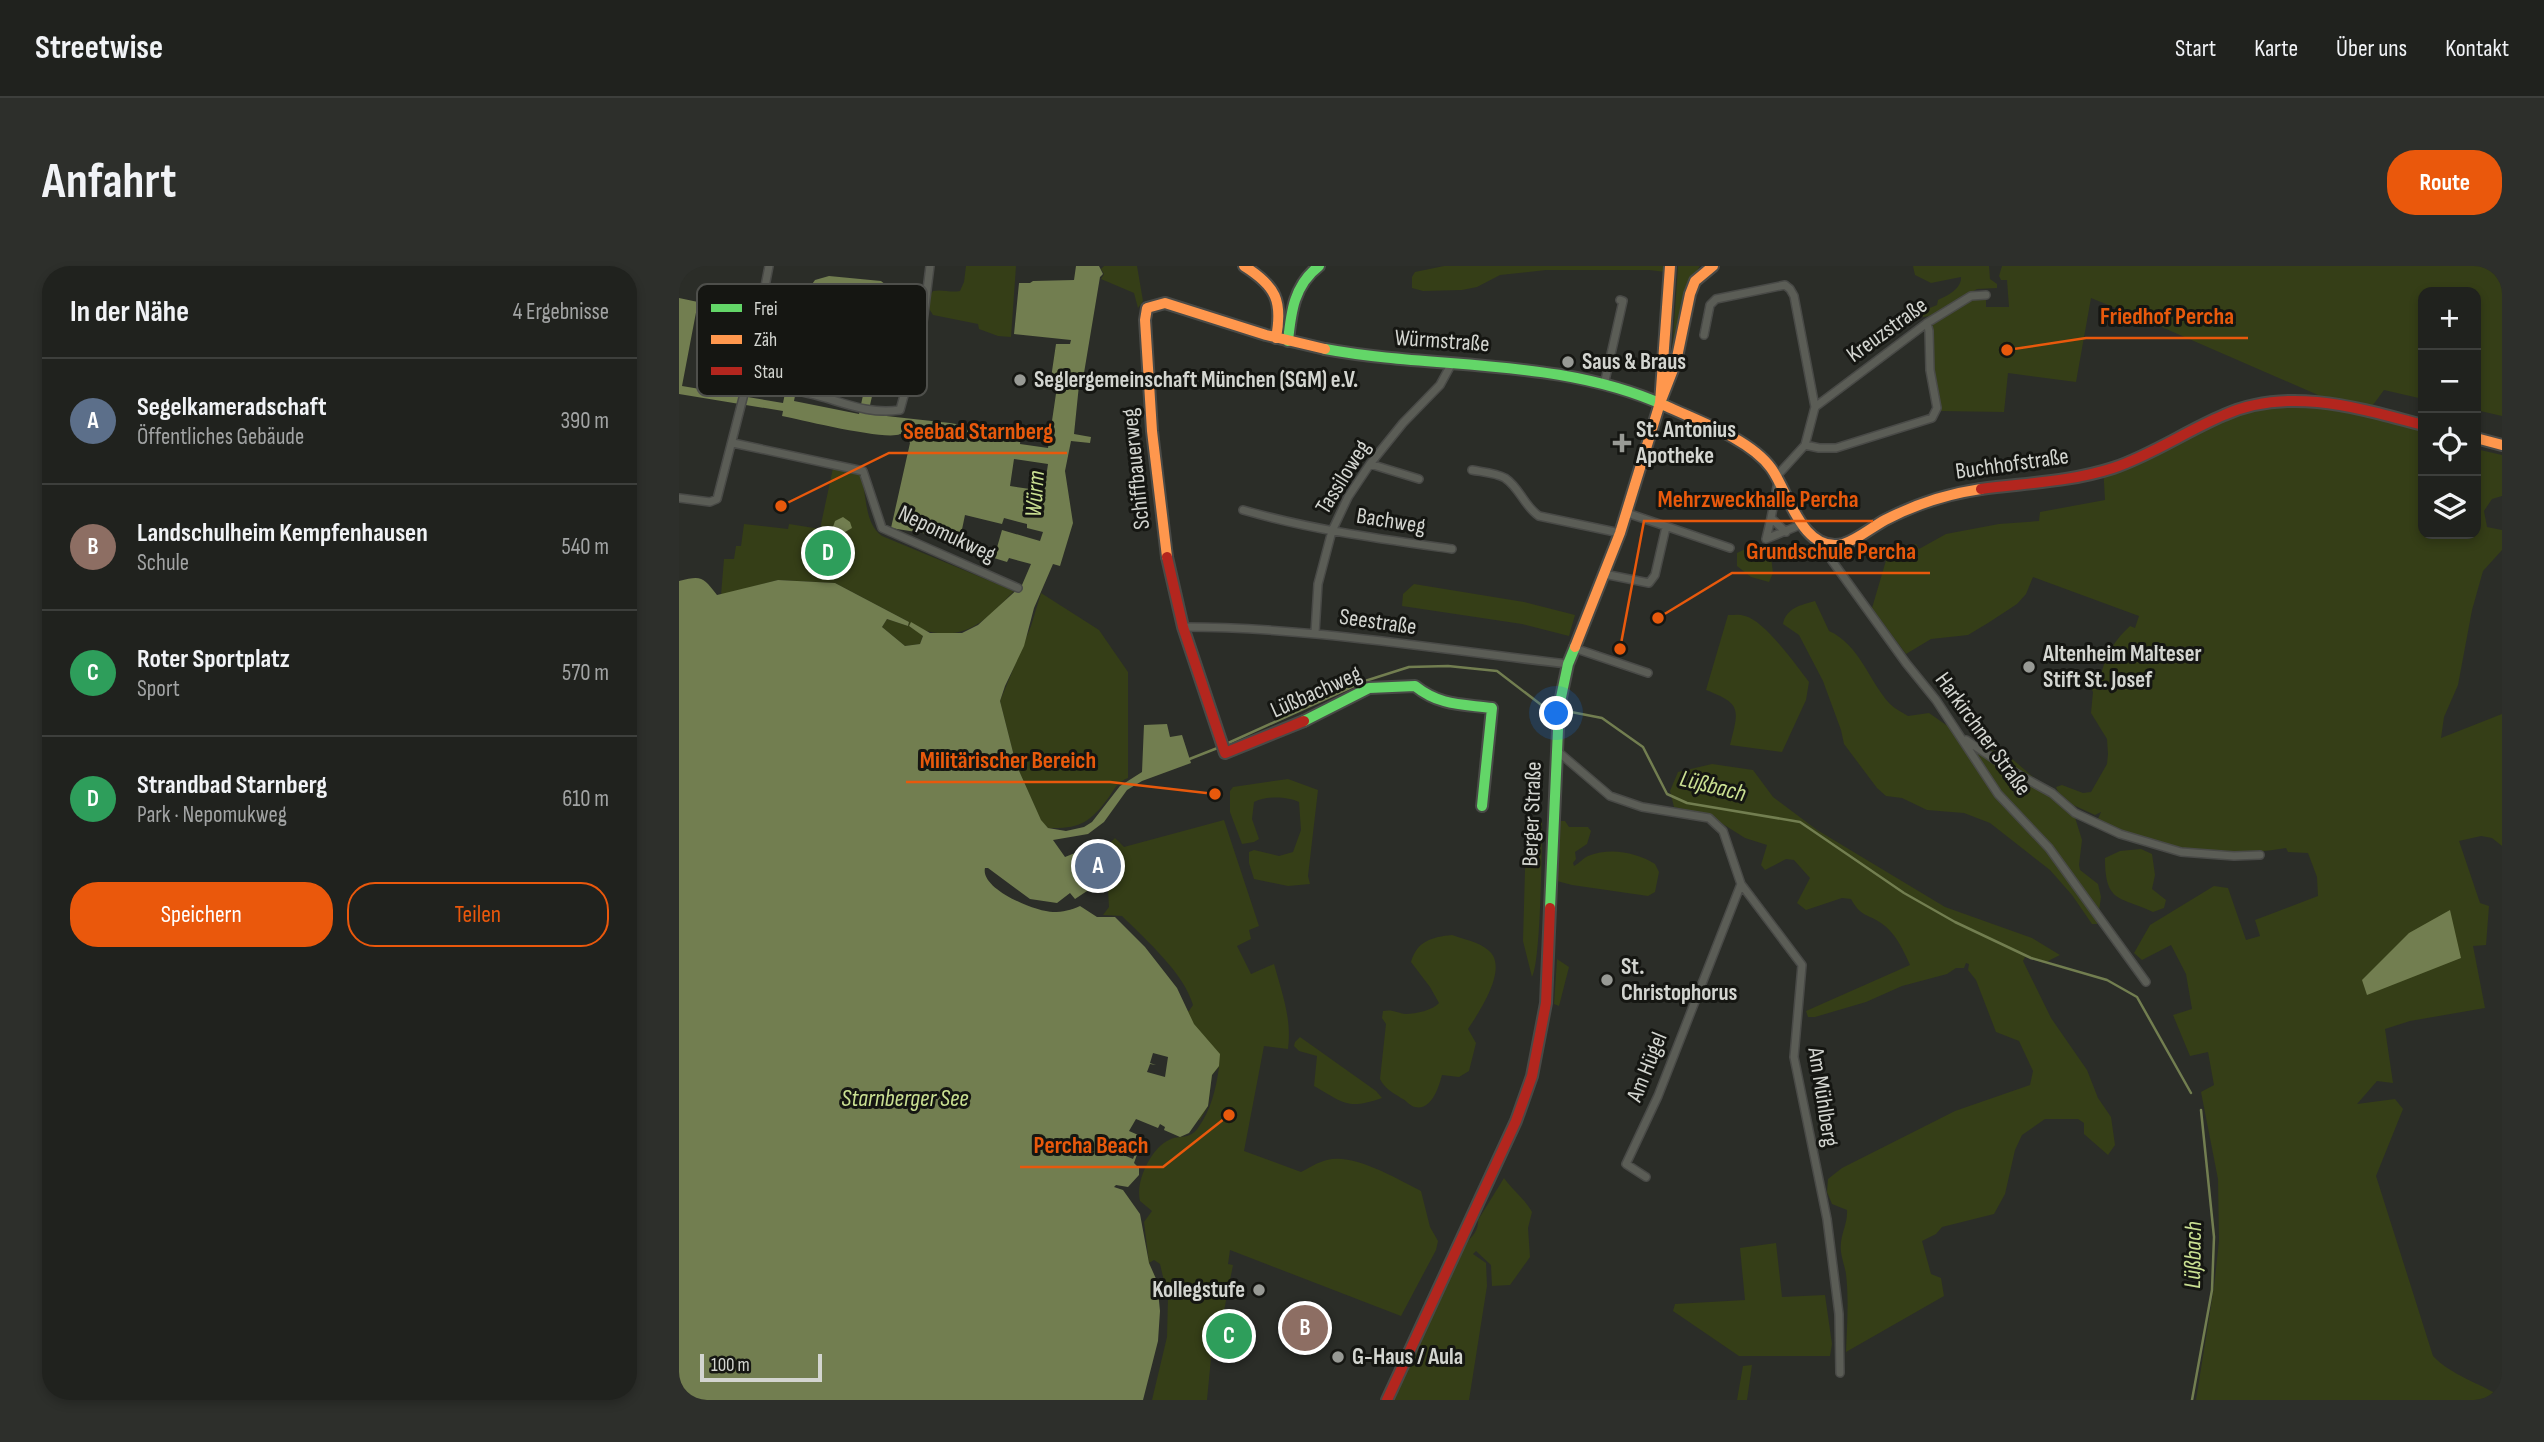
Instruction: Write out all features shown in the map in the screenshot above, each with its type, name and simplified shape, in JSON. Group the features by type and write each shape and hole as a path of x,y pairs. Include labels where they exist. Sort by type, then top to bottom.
{"main road":[{"path":"1244,266 1266,281 1279,302 1282,340"},
{"path":"1282,340 1294,296 1311,271 1319,266"},
{"name":"Berger Straße","path":"1387,1400 1516,1121 1532,1076 1546,1003 1556,726 1559,707 1568,664 1620,533 1660,403 1670,266"},
{"path":"1713,266 1695,281 1676,362 1660,403 1755,452 1770,467 1800,525 1817,540"},
{"name":"Schiffbauerweg","path":"1225,753 1183,627 1168,562 1152,431 1145,312 1155,304 1165,303 1282,340"},
{"name":"Würmstraße","path":"1282,340 1369,356 1547,373 1621,388 1660,403"},
{"name":"Buchhofstraße","path":"1817,540 1842,544 1913,507 1950,494 2087,475 2121,466 2228,413 2259,404 2299,401 2332,404 2418,424"},
{"path":"2481,439 2502,445"},
{"name":"Lüßbachweg","path":"1225,753 1307,720 1369,688 1415,686 1429,697 1444,702 1492,708 1482,806"}],"street":[{"path":"765,284 769,266"},
{"path":"927,290 930,266"},
{"path":"1704,335 1710,305 1716,299 1785,285 1794,296 1815,407 1805,445 1777,479 1772,518 1766,539 1800,525"},
{"name":"Kreuzstraße","path":"1815,407 1927,323 1971,296 1986,295"},
{"path":"1604,385 1623,301 1620,300"},
{"path":"1805,445 1836,448 1932,418 1935,414 1927,323"},
{"name":"Tassiloweg","path":"1315,633 1318,584 1332,531 1348,497 1403,422 1440,385 1453,363"},
{"path":"679,498 710,502 717,499 744,396"},
{"path":"816,396 875,412 900,411 904,396"},
{"name":"Nepomukweg","path":"733,443 863,471 882,528 1018,587"},
{"path":"1370,464 1419,479"},
{"path":"1472,470 1503,477 1516,488 1528,508 1539,516 1620,533"},
{"name":"Bachweg","path":"1243,510 1289,523 1452,550"},
{"path":"1626,513 1730,548"},
{"path":"1772,518 1786,532"},
{"path":"1604,574 1649,583 1655,575 1665,527"},
{"name":"Harkirchner Straße","path":"1817,540 1962,738 1998,794 2049,848 2146,982"},
{"name":"Seestraße","path":"1183,627 1239,627 1315,633 1568,664"},
{"path":"1574,648 1648,673"},
{"path":"1962,738 2052,793 2075,813 2120,834 2181,852 2260,855"},
{"name":"Am Mühlberg","path":"1556,750 1610,796 1641,807 1709,818 1723,831 1741,884 1802,965 1794,1057 1827,1219 1839,1314 1840,1373"},
{"name":"Am Hügel","path":"1646,1177 1626,1164 1658,1096 1741,884"}],"shaded area":[{"path":"966,266 1016,266 1011,337 998,336 979,329 978,324 933,315 928,307 928,299 933,291 960,291"},
{"path":"1104,266 1137,266 1143,301 1138,308 1134,293 1101,279 1104,274 1101,269"},
{"path":"1444,266 1663,266 1666,272 1546,270 1500,275 1477,287 1462,290 1423,291 1412,288 1415,272"},
{"path":"1678,266 1700,266 1687,287 1672,353"},
{"path":"1913,266 1989,266 1990,279 1997,284 1997,288 1977,289 1930,316 1923,317 1920,312 1937,305 1938,300 1954,291 1961,277 1931,283 1915,275"},
{"path":"2002,266 2502,266 2502,416 2481,411 2481,287 2418,287 2418,398 2384,390 2373,405 2418,426 2418,539 2481,539 2481,450 2502,455 2502,496 2492,499 2484,511 2487,527 2502,530 2502,550 2483,571 2472,610 2458,685 2444,717 2441,738 2502,714 2502,846 2492,838 2481,836 2459,841 2480,903 2489,906 2486,945 2473,946 2485,1008 2410,1021 2385,1029 2393,1083 2377,1081 2357,1104 2395,1099 2403,1109 2376,1176 2433,1356 2457,1374 2502,1397 2502,1400 2196,1400 2219,1241 2218,1179 2201,1092 2214,1085 2208,1052 2190,1056 2173,1015 2192,1009 2186,974 2171,945 2142,960 2134,953 2150,925 2214,886 2228,888 2246,940 2260,936 2255,920 2318,896 2317,877 2308,853 2288,852 2286,848 2233,853 2198,852 2146,843 2097,821 2101,812 2095,815 2073,805 2058,792 2056,787 2062,785 2083,793 2091,792 2107,764 2107,739 2091,713 2091,678 2102,671 2113,646 2130,626 2135,628 2139,616 2033,577 2026,594 2017,604 1988,623 1968,635 1931,639 1906,654 1872,608 1887,557 1916,544 1919,549 1946,534 1999,524 2039,521 2040,512 2105,500 2103,465 2139,451 2224,408 2251,399 2318,395 2091,298 2076,382 2008,373 2004,412 1941,411 1933,370 1932,324 1972,300 1986,299 1986,307 2009,307 2007,280 2001,280 1999,276"},
{"path":"833,468 860,474 869,516 882,536 1014,591 979,623 956,633 927,631 909,626 923,635 920,644 905,646 882,627 887,619 908,626 909,622 835,583 778,580 721,595 724,559 734,559 736,546 741,546 744,524 788,529 789,524 820,529"},
{"path":"1751,546 1770,549 1773,573 1769,582 1751,577 1737,566 1737,553"},
{"path":"1414,584 1524,602 1575,615 1569,636 1522,624 1402,606 1403,594"},
{"path":"1041,593 1099,630 1128,672 1128,778 1117,786 1090,818 1068,827 1048,828 1041,821 1016,764 1000,701 1031,626"},
{"path":"1815,601 1829,631 1849,645 1892,706 1908,716 1929,713 1979,748 2011,758 2073,811 2082,840 2080,870 2098,884 2101,897 2097,924 2092,924 2050,870 1990,823 1964,813 1927,810 1902,798 1886,796 1877,788 1844,744 1823,681 1799,635 1783,624 1791,611"},
{"path":"1728,615 1753,619 1780,645 1809,682 1806,700 1782,752 1730,745 1735,709 1726,699 1706,690"},
{"path":"1712,764 1753,770 1773,797 1817,830 1945,907 2032,938 2060,955 2044,963 2025,957 2023,961 2051,1018 2087,1070 2098,1098 2111,1117 2115,1145 2108,1155 2084,1134 2084,1123 2078,1119 2045,1119 2022,1135 2015,1150 2005,1194 1994,1214 1942,1227 1936,1234 1922,1241 1931,1274 1941,1278 1944,1296 1846,1352 1847,1294 1841,1246 1847,1210 1832,1204 1827,1192 1828,1179 1842,1168 1955,1111 2030,1085 2033,1071 2019,1041 1996,1032 1976,980 1966,963 1964,968 1956,968 1947,974 1902,986 1866,1002 1808,1017 1806,1011 1910,965 1891,932 1861,912 1851,899 1842,898 1806,910 1797,903 1810,878 1794,860 1786,859 1765,870 1761,865 1767,845 1745,838 1707,814 1674,807 1670,791 1678,772"},
{"path":"1288,779 1318,790 1308,876 1310,884 1288,886 1254,879 1249,863 1249,852 1254,850 1279,856 1293,852 1301,830 1299,802 1276,797 1254,802 1252,819 1259,839 1242,844 1230,812 1230,791 1233,787"},
{"path":"1536,818 1542,822 1541,878 1537,950 1532,977 1523,941 1526,834 1528,821"},
{"path":"1224,820 1259,926 1249,930 1251,939 1237,946 1251,974 1274,964 1289,1027 1288,1049 1264,1046 1244,1151 1301,1172 1324,1161 1338,1159 1350,1160 1388,1174 1421,1191 1430,1227 1438,1241 1436,1250 1401,1316 1230,1250 1228,1264 1233,1265 1224,1311 1247,1315 1239,1362 1211,1358 1207,1400 1152,1400 1167,1337 1168,1298 1160,1264 1154,1260 1149,1263 1144,1222 1152,1211 1140,1201 1142,1175 1162,1144 1173,1138 1191,1135 1198,1128 1212,1099 1219,1067 1212,1075 1208,1106 1200,1120 1166,1106 1176,1012 1189,1011 1193,1005 1173,969 1142,935 1122,916 1103,915 1109,907 1106,853 1117,849 1111,842 1115,838 1124,847"},
{"path":"1557,821 1565,821 1569,827 1588,827 1591,831 1587,844 1575,852 1574,866 1596,853 1614,851 1640,856 1655,864 1659,872 1655,892 1648,896 1557,881"},
{"path":"2141,849 2152,854 2155,875 2152,889 2166,900 2164,908 2153,912 2123,900 2111,891 2108,884 2105,858 2120,851"},
{"path":"1452,935 1488,950 1496,967 1494,978 1485,1001 1468,1029 1476,1043 1469,1071 1459,1077 1442,1075 1430,1102 1415,1107 1389,1090 1380,1079 1386,1024 1382,1018 1383,1011 1415,1013 1429,1010 1439,1003 1411,962 1417,949 1426,941"},
{"path":"1557,959 1569,967 1559,1006 1554,1004"},
{"path":"1300,1037 1382,1098 1361,1104 1346,1103 1314,1086 1317,1056 1299,1051 1294,1046"},
{"path":"1504,1178 1532,1212 1528,1228 1530,1257 1510,1285 1492,1286 1491,1265 1476,1251 1473,1254 1486,1263 1487,1286 1469,1400 1389,1400 1461,1247 1475,1232 1478,1220"},
{"path":"1776,1243 1782,1297 1825,1295 1832,1344 1830,1356 1739,1356 1673,1311 1675,1304 1745,1300 1740,1248"},
{"path":"1752,1365 1747,1400 1737,1400 1743,1366"}],"water":[{"name":"Starnberger See","path":"1076,266 1099,266 1103,274 1100,277 1082,385 1079,385 1074,434 1091,437 1090,443 1071,441 1065,471 1073,523 1060,566 1053,564 1034,608 1024,646 1000,701 1016,764 1041,820 1048,828 1066,831 1084,827 1092,822 1120,786 1142,772 1144,725 1167,724 1170,737 1182,735 1191,763 1142,781 1127,790 1104,822 1088,834 1053,840 1065,857 1075,853 1079,859 1072,866 1076,864 1089,880 1086,883 1090,889 1075,899 1070,893 1057,903 1030,899 988,868 985,868 986,876 1000,891 1035,908 1057,912 1080,906 1097,917 1115,917 1145,947 1177,988 1194,1024 1220,1054 1219,1066 1212,1075 1208,1106 1189,1133 1180,1137 1164,1130 1165,1127 1160,1124 1158,1128 1136,1119 1129,1131 1143,1137 1134,1163 1139,1168 1139,1175 1128,1187 1114,1187 1123,1190 1140,1214 1149,1263 1157,1281 1160,1311 1158,1341 1143,1400 679,1400 679,581 701,579 717,595 778,580 835,583 909,622 908,626 887,619 882,627 905,646 920,644 923,636 909,626 911,622 930,633 962,633 978,625 1022,585 1031,564 1009,558 1007,562 994,558 1002,530 1040,541 1043,532 1027,528 1027,524 1004,518 1002,524 965,515 960,539 891,528 910,443 906,435 879,435 844,429 782,416 783,411 679,394 679,298 697,302 682,386 697,389 697,396 741,396 783,403 784,396 795,396 794,401 859,414 863,396 872,396 868,414 950,423 1021,435 1020,444 1048,448 1058,380 1051,378 1056,344 1070,344 1071,340 1014,334 1019,283 1074,280","holes":["1014,459 1048,464 1044,491 1010,486"]},
{"name":"Starnberger See","path":"829,276 881,281 885,284 812,284 815,280"},
{"path":"843,517 850,522 852,528 837,532 833,527 835,521"},
{"path":"2450,910 2461,958 2367,995 2362,980 2409,933"}],"pier":[{"path":"1153,1053 1168,1057 1165,1077 1147,1072 1150,1064 1156,1065 1150,1063"},
{"path":"1120,1139 1138,1147 1133,1159 1105,1147 1106,1143 1116,1147"}],"waterway":[{"name":"Lüßbach","path":"1226,744 1365,681 1409,667 1448,666 1497,671 1544,707 1555,709"},
{"name":"Lüßbach","path":"1561,710 1602,718 1643,747 1667,794 1687,803 1800,822 1904,893 1955,922 2031,958 2107,980 2137,997 2191,1093"},
{"name":"Lüßbach","path":"1187,760 1220,747"},
{"name":"Lüßbach","path":"2192,1400 2212,1290 2214,1237 2201,1110"}],"traffic: fast":[{"path":"1288,341 1299,290 1319,266"},
{"path":"1325,349 1498,367 1583,379 1625,390 1666,406"},
{"path":"1550,908 1559,707 1568,664 1575,647"},
{"path":"1304,721 1369,688 1415,686 1442,701 1492,708 1482,806"}],"traffic: slow":[{"path":"1244,266 1263,280 1275,296 1278,314 1276,338"},
{"path":"1575,647 1620,533 1660,403 1670,266"},
{"path":"1660,403 1676,362 1695,281 1713,266"},
{"path":"1167,557 1152,431 1145,320 1147,308 1165,303 1266,335 1325,349"},
{"path":"1666,406 1723,432 1762,458 1771,468 1807,530 1817,540 1829,545 1848,542 1885,520 1920,504 1981,489"},
{"path":"2481,439 2502,445"}],"traffic: jam":[{"path":"1981,489 2097,473 2141,456 2224,415 2248,406 2273,402 2323,403 2418,424"},
{"path":"1167,557 1183,627 1225,753 1304,721"},
{"path":"1387,1400 1516,1121 1532,1076 1546,1003 1550,908"}],"place":[{"name":"Friedhof Percha","path":"2007,350"},
{"name":"Saus & Braus","path":"1568,362"},
{"name":"Seglergemeinschaft München (SGM) e.V.","path":"1020,380"},
{"name":"St. Antonius Apotheke","path":"1622,443"},
{"name":"Seebad Starnberg","path":"781,506"},
{"name":"Strandbad Starnberg","path":"828,553"},
{"name":"Grundschule Percha","path":"1658,618"},
{"name":"Mehrzweckhalle Percha","path":"1620,649"},
{"name":"Altenheim Malteser Stift St. Josef","path":"2029,667"},
{"name":"Militärischer Bereich","path":"1215,794"},
{"name":"Segelkameradschaft","path":"1098,866"},
{"name":"St. Christophorus","path":"1607,980"},
{"name":"Percha Beach","path":"1229,1115"},
{"name":"Kollegstufe","path":"1259,1290"},
{"name":"Landschulheim Kempfenhausen","path":"1305,1328"},
{"name":"Roter Sportplatz","path":"1229,1336"},
{"name":"G-Haus / Aula","path":"1338,1357"}],"water label":[{"name":"Würm","path":"1035,494"}]}
